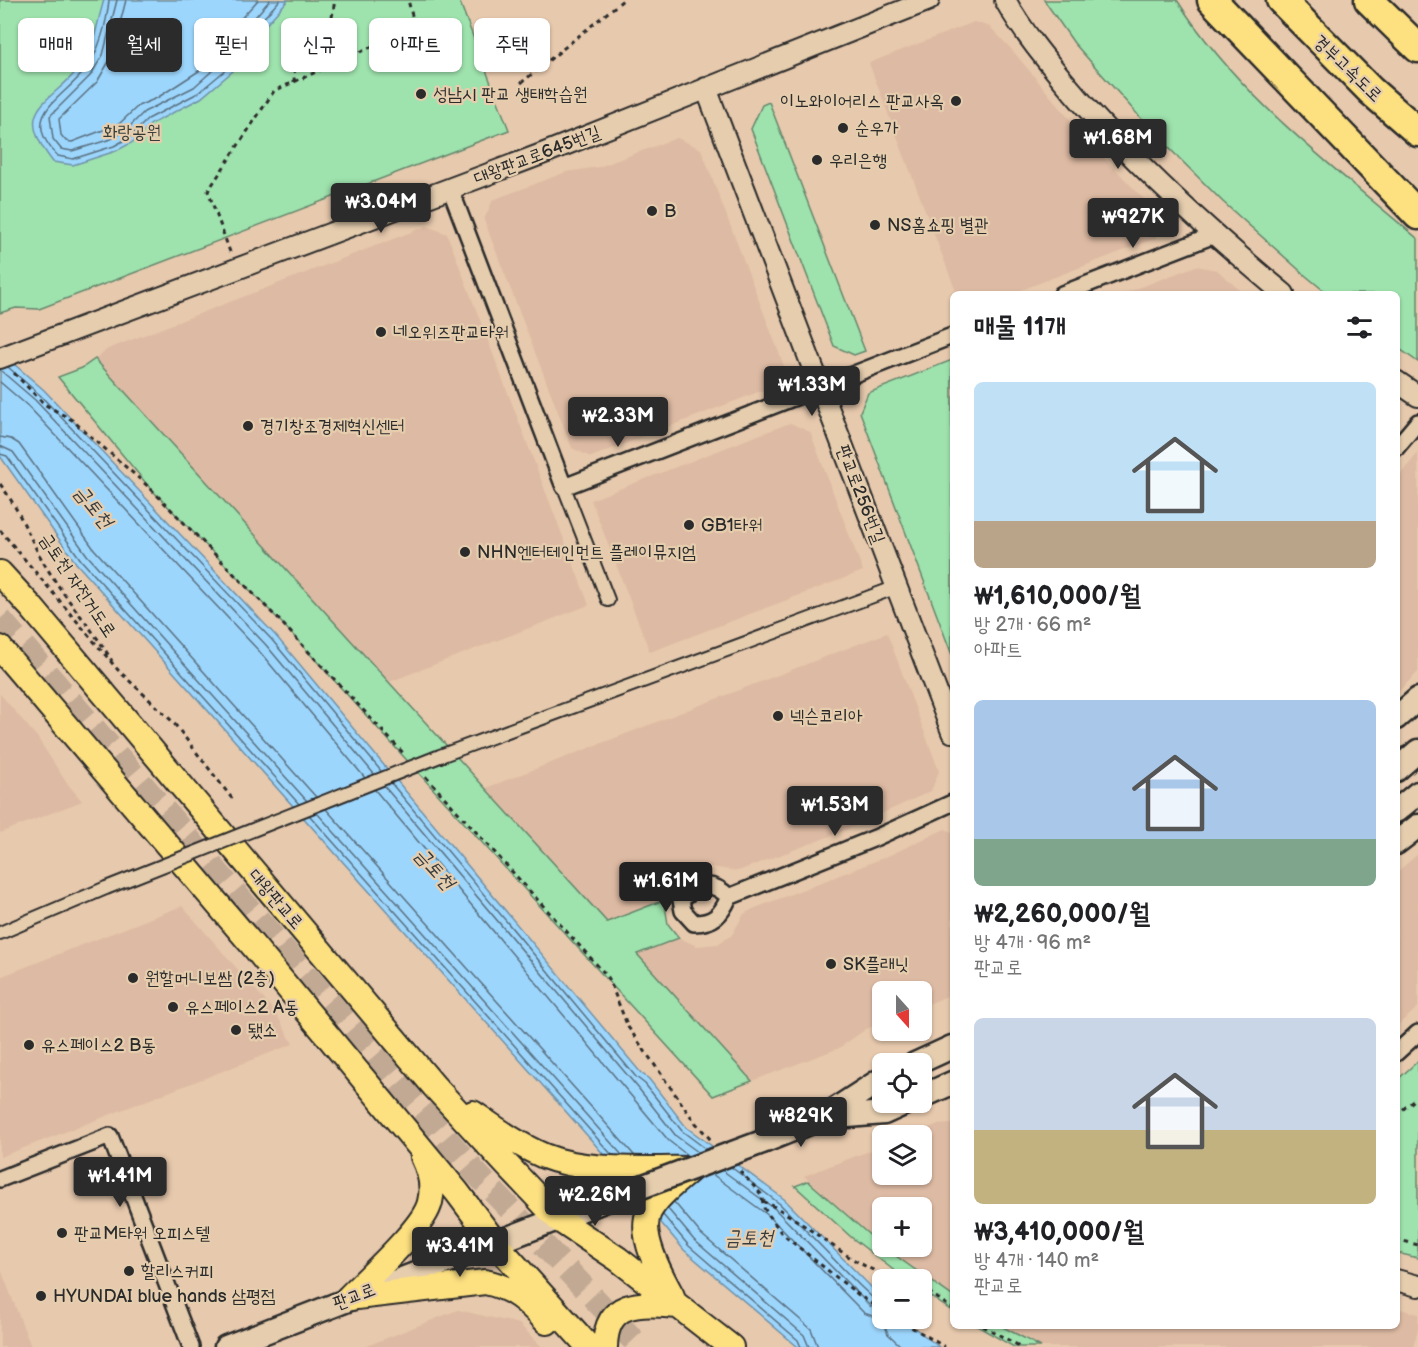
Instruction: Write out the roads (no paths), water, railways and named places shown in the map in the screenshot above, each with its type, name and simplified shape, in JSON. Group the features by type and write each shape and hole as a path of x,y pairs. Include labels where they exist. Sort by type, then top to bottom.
{"highway":[{"path":"1212,0 1418,215"},
{"name":"경부고속도로","path":"1281,0 1371,91 1418,132"},
{"path":"1369,0 1418,48"},
{"path":"1300,92 1418,190"}],"main road":[{"name":"대왕판교로","path":"0,573 434,1086 558,1219 618,1259 731,1347"},
{"path":"0,648 418,1144 496,1244 589,1347"},
{"path":"1400,715 1418,699"},
{"path":"1400,767 1418,751"},
{"path":"1400,808 1418,793"},
{"path":"1400,840 1418,825"},
{"path":"932,1056 950,1048"},
{"path":"932,1092 950,1084"},
{"path":"434,1086 508,1138 545,1156 606,1167 691,1169"},
{"path":"822,1118 872,1086"},
{"path":"822,1118 884,1113"},
{"name":"판교로","path":"226,1347 348,1298 496,1244 822,1118"},
{"path":"348,1298 427,1213 431,1202 430,1173 418,1144"},
{"path":"678,1305 653,1260 646,1222 657,1200 691,1169"},
{"path":"348,1298 468,1282 503,1286 531,1306 572,1347"},
{"path":"605,1347 608,1323 615,1314 644,1303 678,1305"}],"street":[{"name":"대왕판교로645번길","path":"0,358 450,188 929,0"},
{"path":"1005,0 1039,53 1116,141 1146,172 1281,291"},
{"name":"판교로256번길","path":"706,88 950,727"},
{"path":"450,188 608,600"},
{"path":"1070,291 1217,234"},
{"path":"564,487 950,337"},
{"path":"1400,384 1418,396"},
{"path":"1400,443 1418,422"},
{"path":"0,933 106,888 440,756 897,587"},
{"path":"729,897 875,838 950,804"},
{"path":"1400,1049 1418,1033"},
{"path":"0,1179 110,1136 191,1347"},
{"path":"1400,1281 1418,1286"}],"water":[{"path":"104,0 288,0 269,21 269,18 194,18 194,72 232,72 201,98 151,124 133,142 116,151 73,165 53,162 40,143 35,128 35,116 49,97 75,72 94,72 94,38"},
{"name":"금토천","path":"0,352 44,390 276,636 641,1073 649,1079 686,1127 784,1199 872,1288 872,1329 916,1329 939,1347 798,1347 684,1250 593,1142 76,563 0,456"}],"tunnel":[{"path":"0,619 475,1172 640,1347"}],"place":[{"name":"성남시 판교 생태학습원","path":"421,94"},
{"name":"이노와이어리스 판교사옥","path":"956,101"},
{"name":"순우가","path":"843,128"},
{"name":"우리은행","path":"817,160"},
{"name":"B","path":"652,211"},
{"name":"NS홈쇼핑 별관","path":"875,225"},
{"name":"네오위즈판교타워","path":"381,332"},
{"name":"경기창조경제혁신센터","path":"248,426"},
{"name":"GB1타워","path":"689,525"},
{"name":"NHN엔터테인먼트 플레이뮤지엄","path":"465,552"},
{"name":"넥슨코리아","path":"778,716"},
{"name":"SK플래닛","path":"831,964"},
{"name":"원할머니보쌈 (2층)","path":"133,978"},
{"name":"유스페이스2 A동","path":"173,1007"},
{"name":"됐소","path":"236,1030"},
{"name":"유스페이스2 B동","path":"29,1045"},
{"name":"판교M타워 오피스텔","path":"62,1233"},
{"name":"할리스커피","path":"129,1271"},
{"name":"HYUNDAI blue hands 삼평점","path":"41,1296"}],"park label":[{"name":"화랑공원","path":"132,132"}]}
